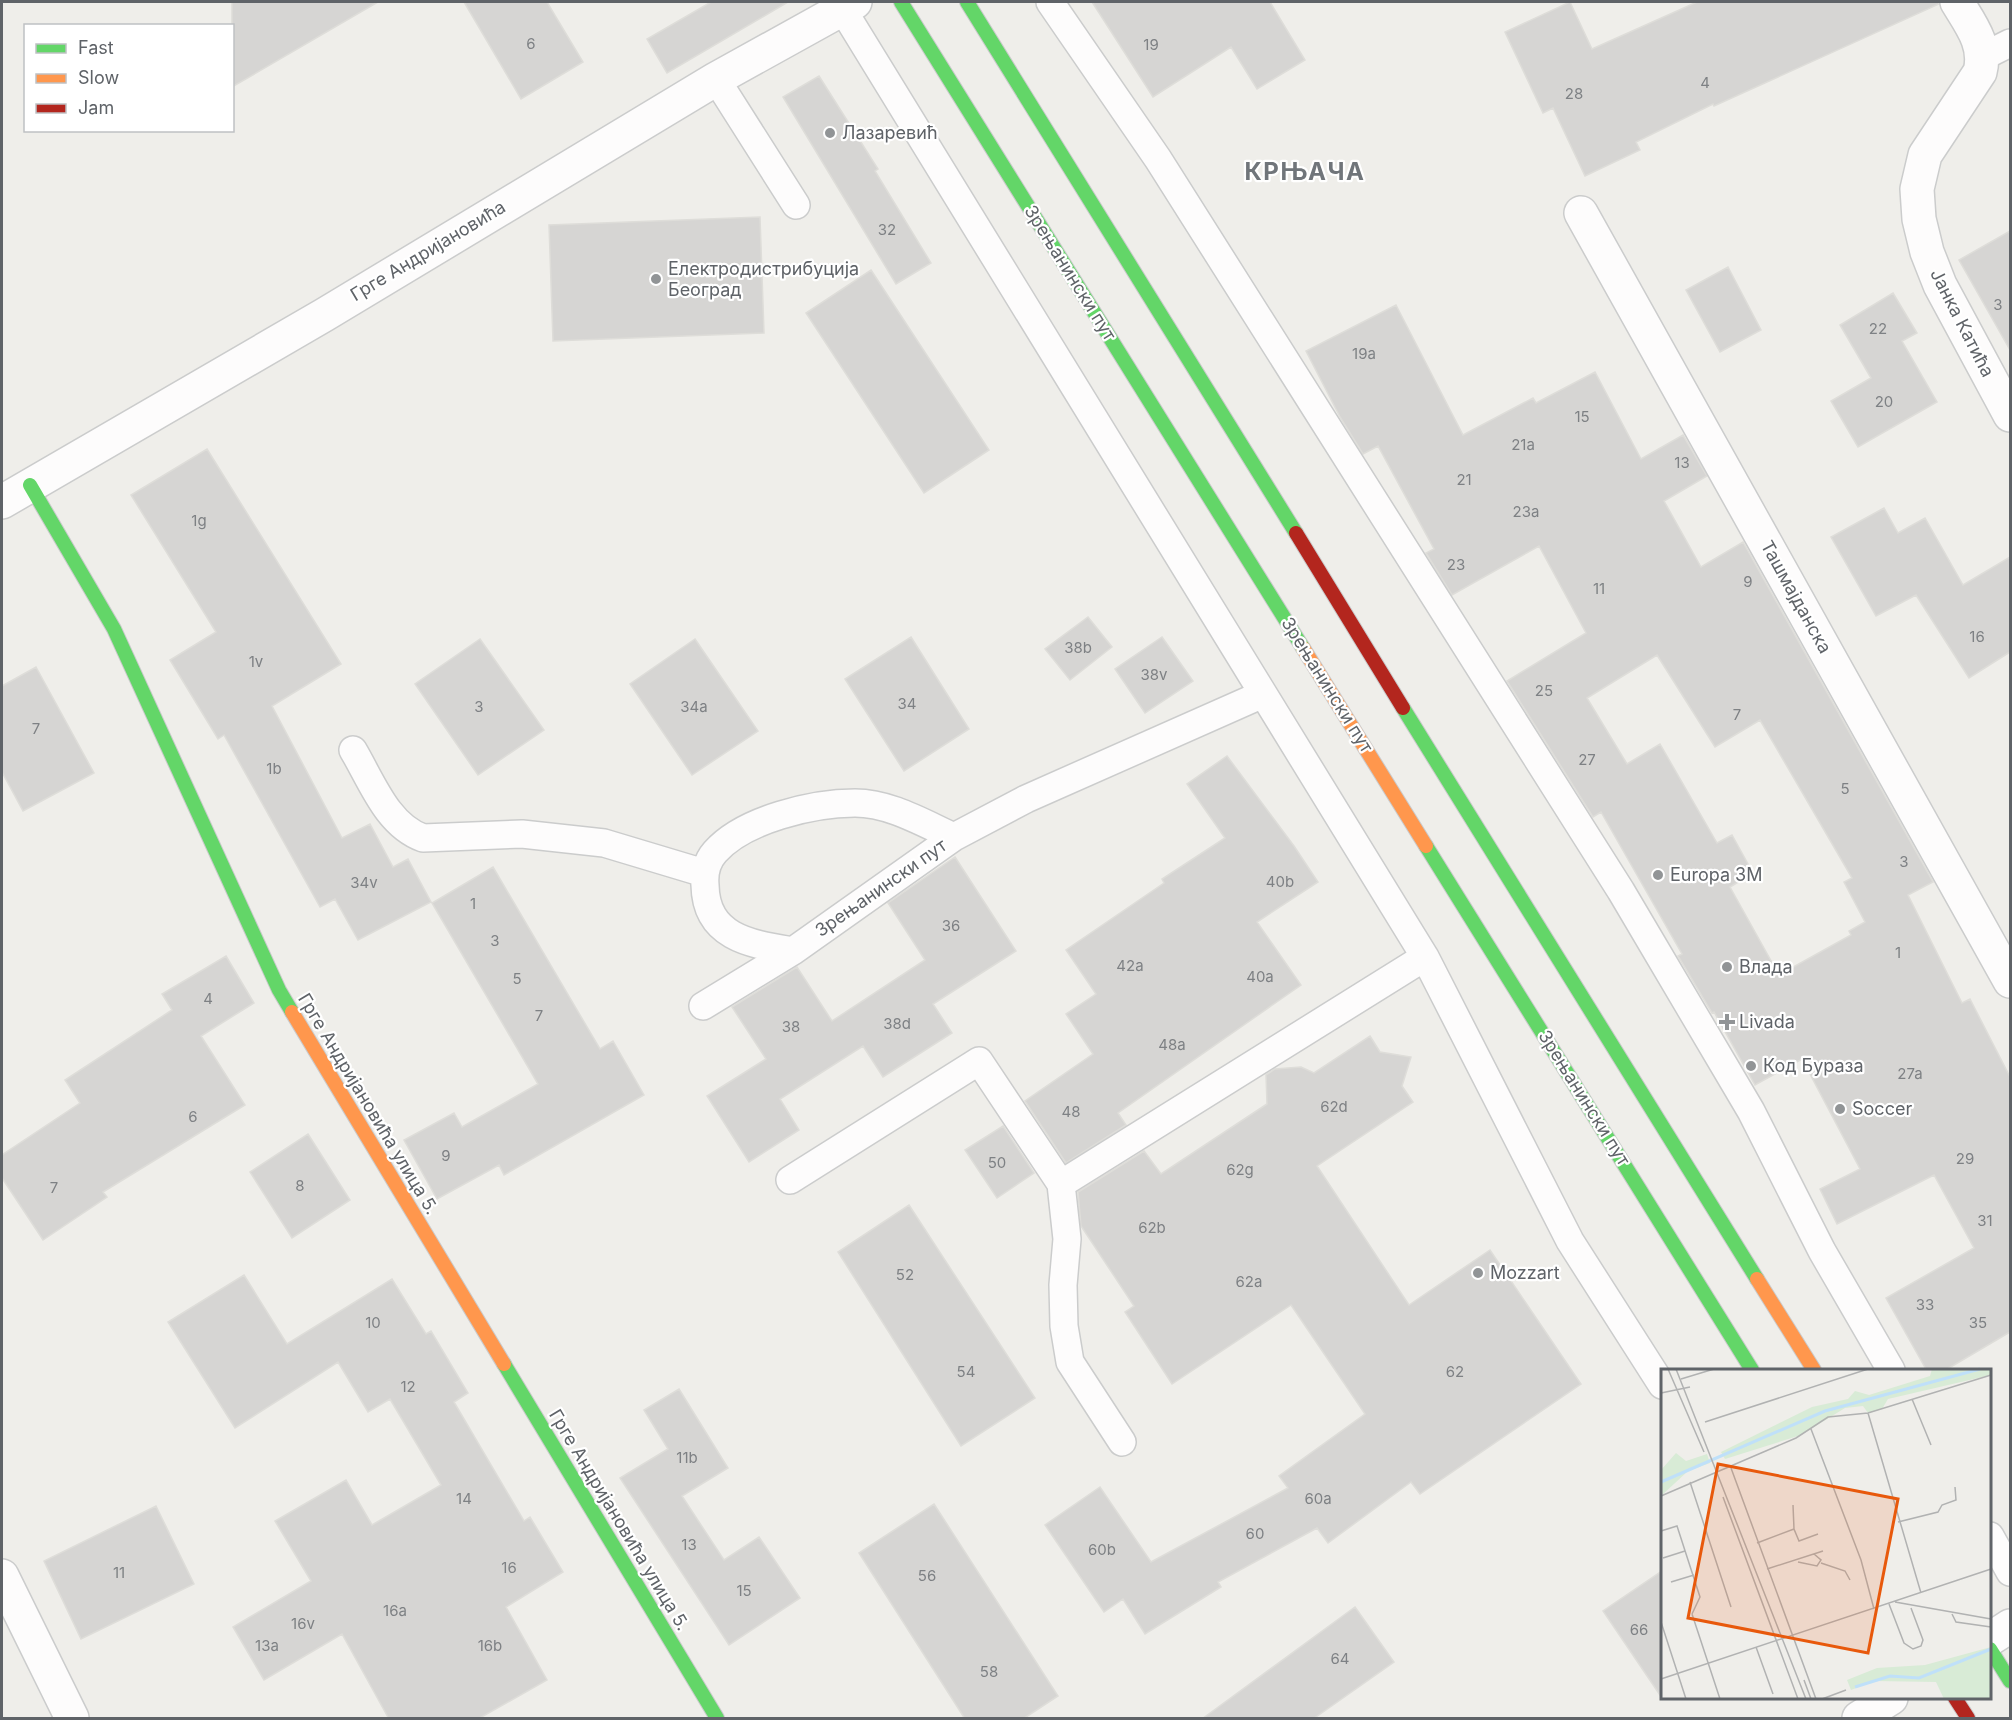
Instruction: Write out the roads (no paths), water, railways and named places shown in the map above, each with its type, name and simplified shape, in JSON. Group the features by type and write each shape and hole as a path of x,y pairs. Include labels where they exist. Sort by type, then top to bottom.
{"main road":[{"name":"Зрењанински пут","path":"901,2 1751,1369"},
{"path":"967,2 1186,352 1586,1006 1813,1369"},
{"name":"Грге Андријановића улица 5.","path":"30,485 114,629 279,990 717,1719"},
{"path":"1991,1652 2010,1681"},
{"path":"1956,1699 1968,1719"}],"street":[{"name":"Јанка Катића","path":"1957,2 1978,36 1997,50 1925,155 1917,189 1919,219 1927,252 1940,285 2010,415"},
{"name":"Грге Андријановића","path":"2,502 324,315 845,3"},
{"name":"Ташмајданска","path":"1581,213 2010,981"},
{"path":"2,1576 72,1719"},
{"path":"1991,1638 2010,1626"}],"lane":[{"path":"1050,2 1158,159 1621,891 1751,1111 1822,1251 1890,1369"},
{"path":"845,3 1425,957 1570,1242 1661,1383"},
{"path":"716,79 796,205"},
{"name":"Зрењанински пут","path":"703,1006 793,951 954,837 1026,799 1263,694"},
{"path":"353,750 392,817 409,833 423,838 522,834 603,843 704,873"},
{"path":"793,951 753,945 735,937 720,924 705,905 704,873 715,852 737,834 778,816 822,806 857,803 895,810 954,837"},
{"path":"1061,1184 1425,957"},
{"path":"790,1180 979,1060 1061,1184 1067,1239 1063,1285 1070,1362 1122,1443"},
{"path":"1991,1539 2010,1572"}],"place":[{"name":"Лазаревић","path":"830,133"},
{"name":"Електродистрибуција Београд","path":"656,279"},
{"name":"Europa 3M","path":"1658,875"},
{"name":"Влада","path":"1727,967"},
{"name":"Livada","path":"1727,1022"},
{"name":"Код Бураза","path":"1751,1066"},
{"name":"Soccer","path":"1840,1109"},
{"name":"Mozzart","path":"1478,1273"}],"district":[{"name":"КРЊАЧА","path":"1305,172"}]}
